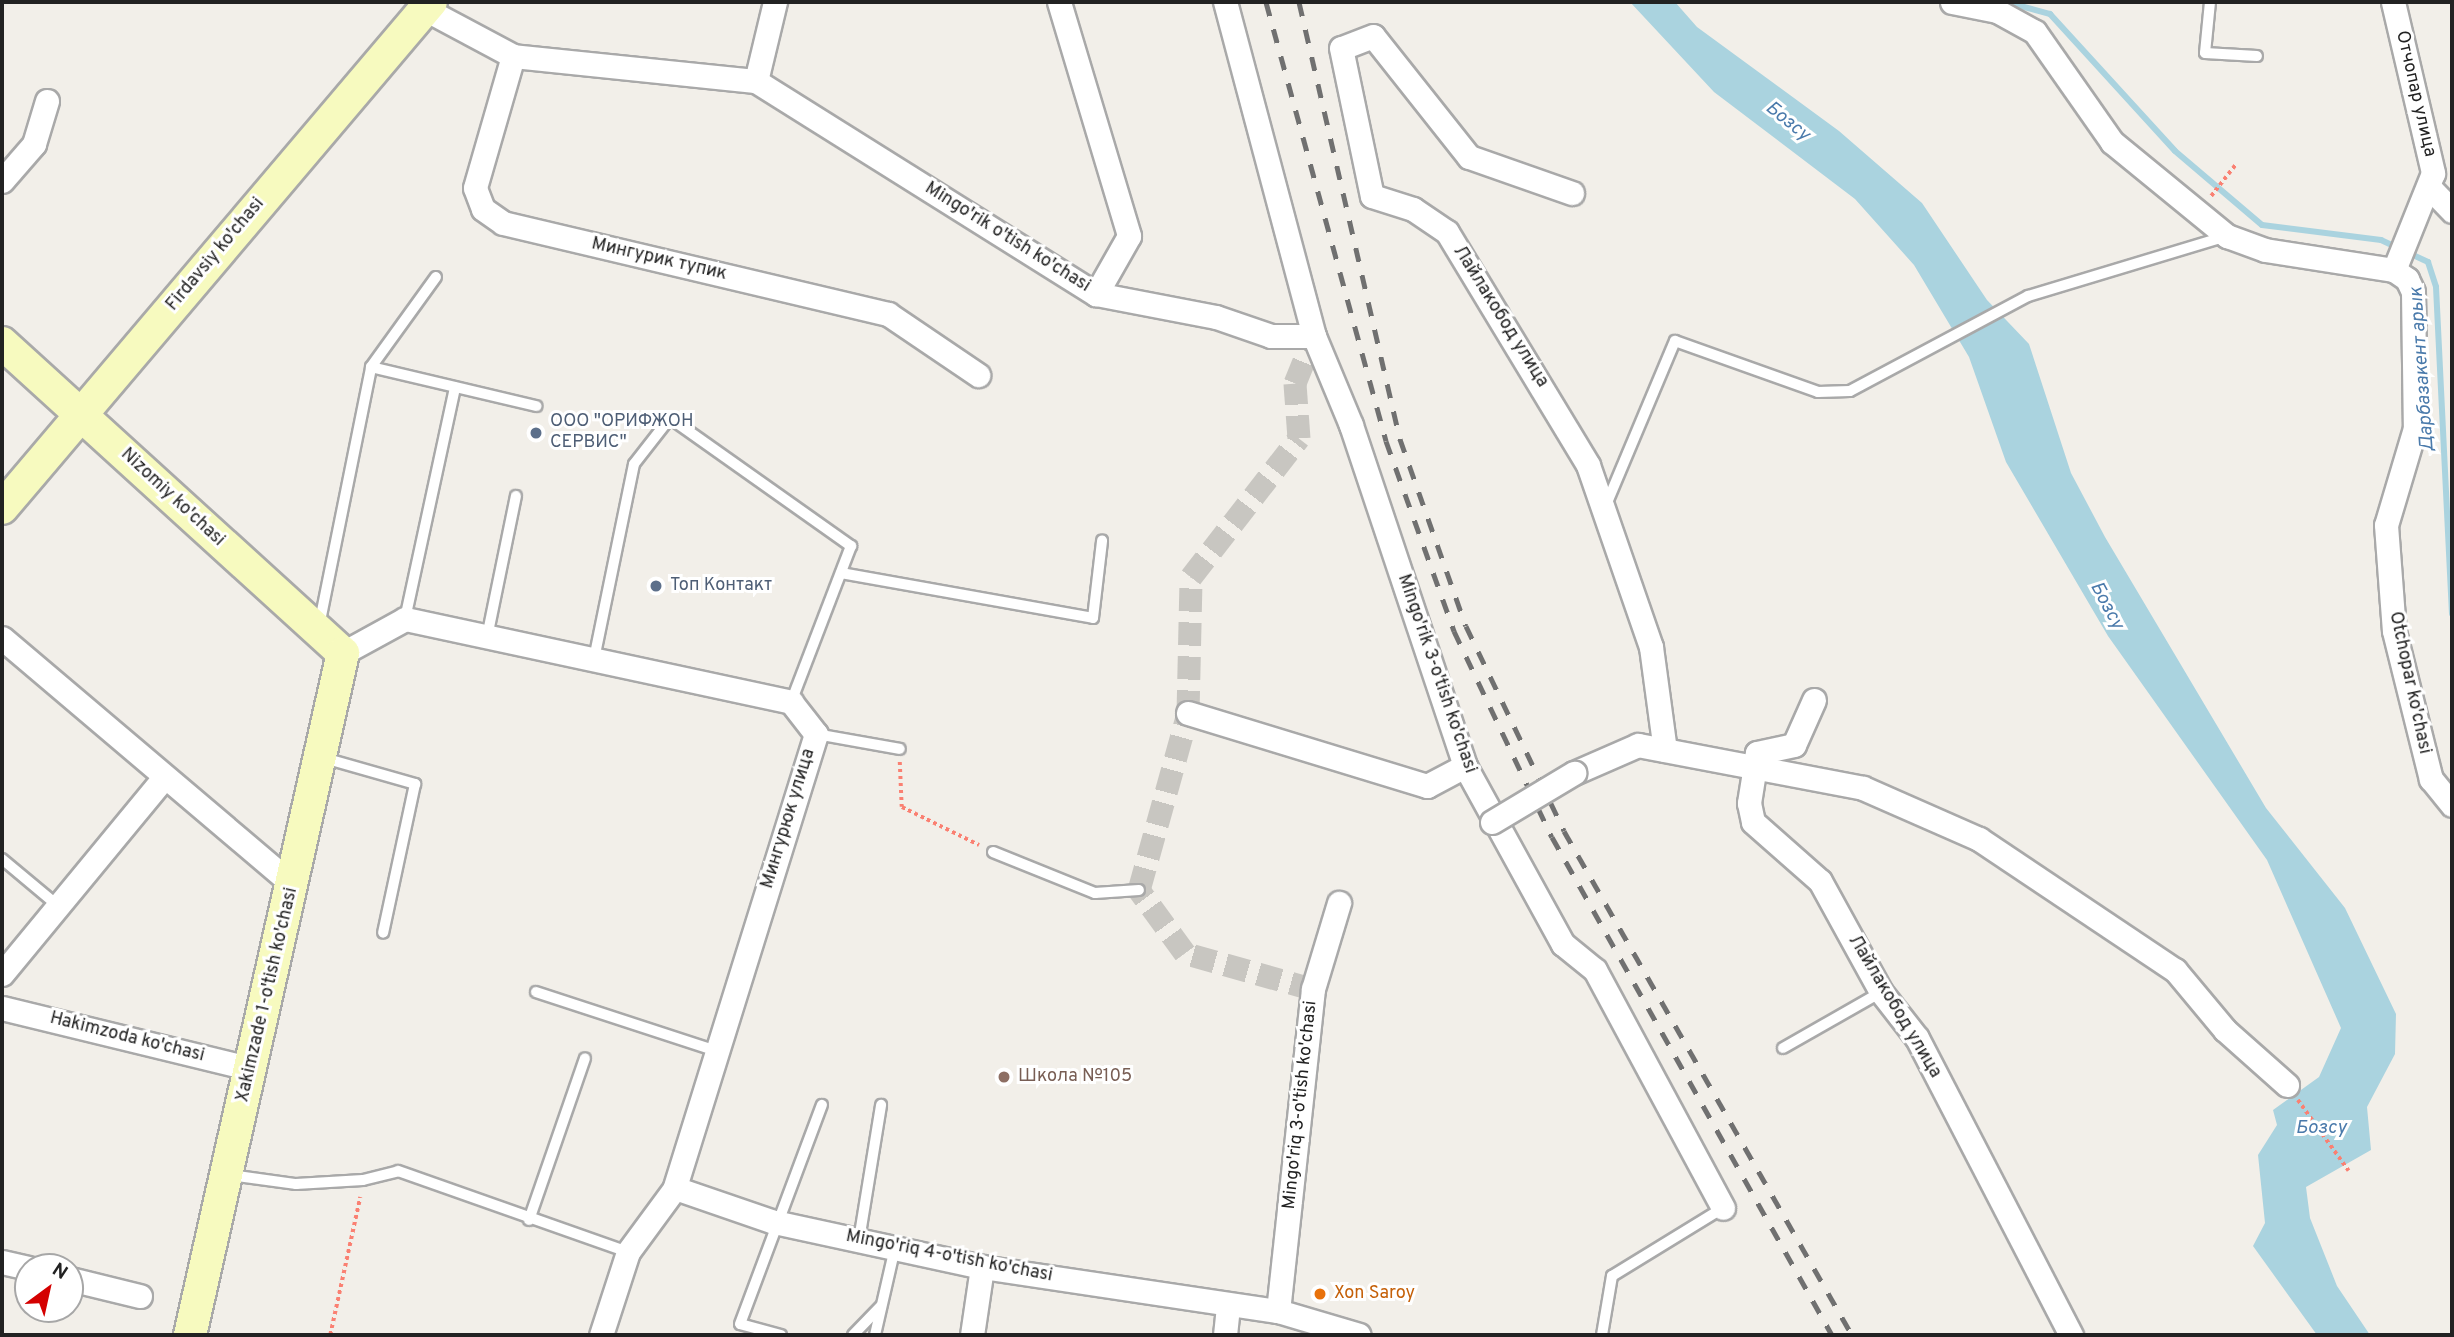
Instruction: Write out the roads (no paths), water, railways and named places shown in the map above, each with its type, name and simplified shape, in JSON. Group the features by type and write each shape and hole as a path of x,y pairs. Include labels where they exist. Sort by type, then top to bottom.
{"street":[{"path":"756,81 775,2"},
{"path":"1059,2 1129,236 1096,294"},
{"path":"1225,2 1314,336"},
{"path":"1952,2 1997,11 2035,32 2112,142 2227,236 2265,250 2394,271"},
{"name":"Отчопар улица","path":"2393,2 2433,173 2394,271"},
{"name":"Mingo'rik o'tish ko'chasi","path":"428,5 513,56 756,81 1096,294 1216,317 1271,336 1314,336"},
{"name":"Firdavsiy ko'chasi","path":"2,508 428,5"},
{"name":"Лайлакобод улица","path":"1572,192 1469,157 1373,36 1341,48 1372,196 1413,209 1447,232 1588,465 1651,647 1665,750"},
{"name":"Мингурик тупик","path":"513,56 475,188 483,209 503,223 888,314 978,375"},
{"path":"2,181 34,144 47,101"},
{"path":"2429,187 2452,211"},
{"name":"Otchopar ko'chasi","path":"2394,271 2413,292 2415,428 2386,525 2394,631 2431,779 2452,805"},
{"name":"Mingo'rik 3-o'tish ko'chasi","path":"1314,336 1363,461 1465,766 1492,822 1563,944 1595,970 1723,1208"},
{"name":"Nizomiy ko'chasi","path":"2,343 343,653"},
{"path":"343,653 405,619 792,702"},
{"path":"2,638 162,780 294,886"},
{"name":"Xakimzade 1-o'tish ko'chasi","path":"190,1335 223,1174 252,1069 294,886 343,653"},
{"path":"1753,768 1757,753 1794,745 1814,700"},
{"name":"Мингурюк улица","path":"601,1335 628,1252 675,1188 816,734 792,702"},
{"path":"1188,713 1421,785 1465,766"},
{"path":"1492,822 1574,773 1638,745 1863,788 1979,839 2175,970 2225,1030 2287,1084"},
{"name":"Лайлакобод улица","path":"1753,768 1753,822 1820,881 1881,992 1917,1038 2071,1335"},
{"path":"2,974 162,780"},
{"name":"Mingo'riq 3-o'tish ko'chasi","path":"1278,1311 1313,989 1339,903"},
{"name":"Hakimzoda ko'chasi","path":"2,1008 252,1069"},
{"name":"Mingo'riq 4-o'tish ko'chasi","path":"675,1188 774,1222 982,1267 1278,1311 1359,1335"},
{"path":"972,1335 982,1267"},
{"path":"84,1282 140,1296"},
{"path":"1226,1335 1228,1305"}],"lane":[{"path":"2210,2 2205,53 2257,56"},
{"path":"1603,510 1675,341 1818,392 1850,391 2028,296 2227,236"},
{"path":"318,633 371,367 436,277"},
{"path":"371,367 536,407"},
{"path":"405,619 454,387"},
{"path":"594,659 634,464 670,418 851,546 792,702"},
{"path":"487,637 516,496"},
{"path":"841,573 1093,618 1102,541"},
{"path":"816,734 900,749"},
{"path":"321,758 415,784 383,933"},
{"path":"993,852 1095,893 1139,890"},
{"path":"2,859 57,905"},
{"path":"536,992 716,1051"},
{"path":"1783,1048 1881,992"},
{"path":"528,1220 585,1058"},
{"path":"781,1335 740,1324 774,1222 822,1105"},
{"path":"859,1240 881,1105"},
{"path":"223,1174 296,1184 363,1180 397,1171 528,1220 628,1252"},
{"path":"1602,1335 1612,1276 1723,1208"},
{"path":"875,1335 895,1248"},
{"path":"853,1335 881,1307"}],"water":[{"name":"Бозсу","path":"1630,2 1675,2 1697,27 1839,131 1922,203 1987,300 2029,344 2071,473 2105,537 2266,808 2345,908 2396,1014 2395,1054 2367,1107 2371,1150 2306,1187 2310,1218 2337,1286 2370,1335 2317,1335 2253,1246 2265,1223 2258,1155 2277,1125 2273,1110 2319,1077 2341,1028 2267,860 2108,636 2006,462 1969,357 1914,265 1855,199 1714,92"}],"waterway":[{"name":"Дарбазакент арык","path":"2006,2 2050,14 2175,151 2262,225 2381,240 2428,262 2436,287 2452,614"}],"tunnel":[{"path":"1313,989 1185,953 1139,890 1188,713 1191,577 1299,438 1295,383 1314,336"}],"railway":[{"path":"1266,2 1386,441 1454,631 1552,837 1832,1335"},
{"path":"1299,2 1400,439 1466,626 1564,831 1852,1335"}],"place":[{"name":"ООО \"ОРИФЖОН СЕРВИС\"","path":"536,433"},
{"name":"Топ Контакт","path":"656,586"},
{"name":"Школа №105","path":"1004,1077"},
{"name":"Xon Saroy","path":"1320,1294"}]}
